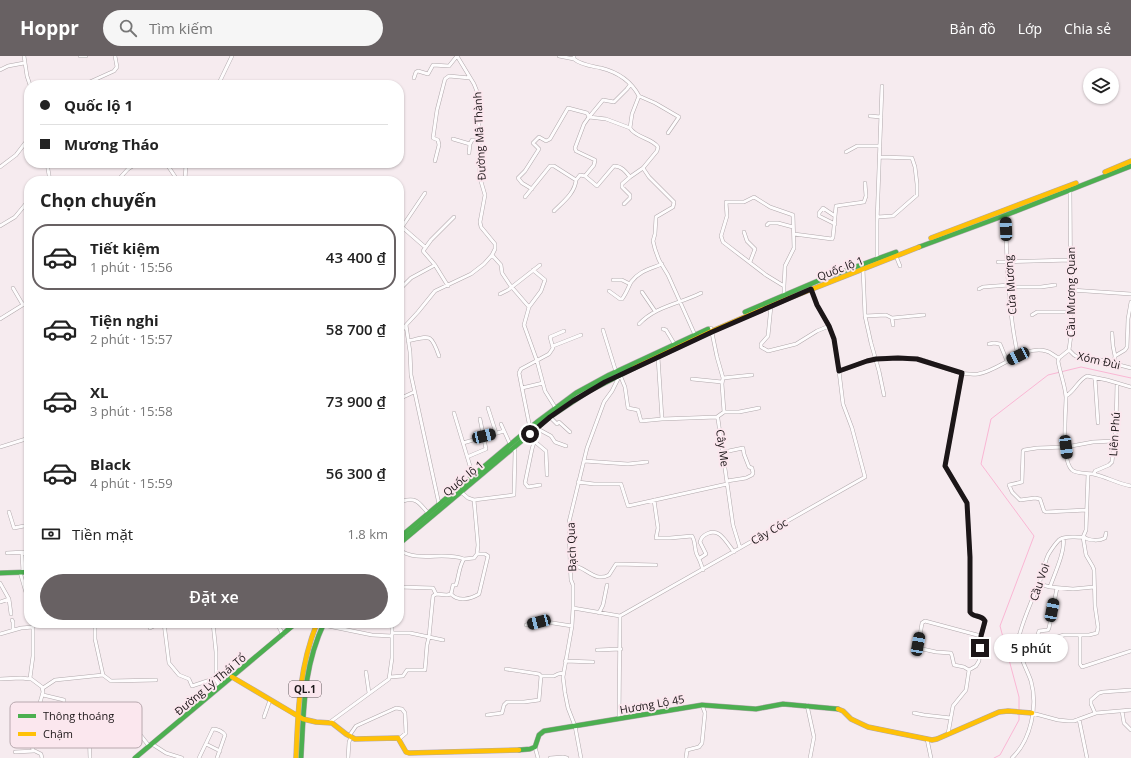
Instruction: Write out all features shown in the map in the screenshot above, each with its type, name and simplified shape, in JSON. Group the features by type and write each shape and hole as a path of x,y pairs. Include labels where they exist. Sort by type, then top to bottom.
{"main road":[{"name":"Quốc lộ 1","path":"406,538 461,492 530,428 555,407 582,389 658,357 784,295 1131,161"},
{"name":"Quốc lộ 1","path":"404,534 473,476 538,428 550,417 618,373 675,344 863,268 1006,215 1131,166"},
{"path":"0,573 21,572"},
{"name":"Đường Lý Thái Tổ","path":"135,758 291,628"},
{"name":"QL.1","path":"296,758 299,688 302,668 308,645 319,628"},
{"name":"QL.1","path":"301,758 305,687 313,647 320,628"},
{"path":"232,677 303,719 316,722 330,722 356,739 399,739 406,752 409,753 525,750 535,747"},
{"name":"Hương Lộ 45","path":"535,747 542,732 702,705 756,709 782,704 836,708 841,709 853,721 868,727 927,739 937,739 999,712 1014,711 1032,713"}],"street":[{"path":"24,56 24,63 29,80"},
{"path":"80,56 86,56"},
{"path":"94,80 114,71 116,67 115,56"},
{"path":"220,80 232,56"},
{"path":"414,78 416,72 418,71 428,74 433,65 449,66 457,56"},
{"name":"Đường Mâ Thành","path":"457,56 478,94 480,178 485,195 480,222 481,227 495,244 495,249 492,255"},
{"path":"559,56 574,57 581,63 618,74 624,78 639,96 680,117 668,133"},
{"path":"0,70 8,66 24,63"},
{"path":"435,161 439,145 438,140 433,138 437,110 445,78 448,76 470,78"},
{"path":"585,176 594,165 595,160 576,151 575,148 584,124 603,100 615,101 627,90 630,85"},
{"path":"877,259 877,217 882,86"},
{"path":"630,128 632,114 639,96"},
{"path":"532,189 522,183 518,178 525,171 539,149 533,142 539,137 546,141 550,139 568,108 587,113 589,117 606,119 630,128 633,133 658,147 657,151 643,168 622,184 622,187 630,195 630,198 624,204"},
{"path":"870,116 881,117"},
{"path":"453,139 470,144"},
{"path":"469,153 472,140 479,140"},
{"path":"0,167 16,155 24,145"},
{"path":"846,152 857,146 880,146"},
{"path":"877,217 893,216 916,196 917,192 914,160 911,158 880,157"},
{"path":"525,197 552,166 576,180"},
{"path":"554,211 569,196 580,174 585,176 597,186 614,166 622,169 630,177"},
{"path":"122,176 130,168"},
{"path":"643,168 649,177 674,202 673,207 656,217 653,241 655,249 695,335"},
{"path":"794,234 832,239 836,206 864,202 866,196 865,182"},
{"name":"Cầu Mương Quan","path":"1059,358 1070,350 1071,335 1070,190"},
{"path":"404,224 425,193"},
{"path":"784,286 722,240 722,231 727,216 726,202 744,202 754,197 770,207 793,215 794,248 785,266 784,295"},
{"path":"0,226 14,217 24,206"},
{"path":"834,224 819,216 818,213 823,208 835,216"},
{"name":"Cửa Mương","path":"1006,215 1009,286 1014,340 1018,356"},
{"path":"448,286 435,265 423,251 443,227 454,217"},
{"path":"767,225 769,223 774,223 793,226"},
{"path":"404,229 425,247"},
{"path":"744,232 747,241 755,248 750,262"},
{"path":"439,504 414,392 410,371 410,352 407,330 405,326 435,291 471,274 484,264 492,255 501,265 502,273 511,287 529,307"},
{"path":"896,256 900,266"},
{"path":"998,262 1070,260"},
{"path":"609,291 622,299 630,284 641,272 662,264"},
{"path":"404,285 411,278 435,265"},
{"path":"500,294 540,265"},
{"path":"863,268 865,316 870,343 876,359 884,395"},
{"path":"534,270 545,280 541,291 529,307 524,325 543,383 555,407"},
{"path":"613,280 622,280 630,284"},
{"path":"979,288 1009,286 1041,287 1054,285"},
{"path":"0,314 2,318 23,305 13,288"},
{"path":"811,289 817,305 829,326 834,339 839,371 876,359 917,359 962,373 974,374 984,372 1018,356 1035,351 1043,350 1050,352 1059,358 1066,396 1064,431 1070,467 1073,471 1094,474 1131,486"},
{"path":"1071,290 1131,294"},
{"path":"642,292 655,310"},
{"path":"639,324 655,310 701,293"},
{"path":"1115,356 1127,347 1128,319 1131,302"},
{"path":"771,306 768,336 760,347 765,351 772,351 796,344 817,331 829,326"},
{"path":"1032,315 1038,312 1071,312"},
{"path":"865,316 886,315 892,318 924,315"},
{"path":"892,318 893,325"},
{"path":"663,329 666,330 675,344"},
{"path":"603,330 618,373"},
{"path":"712,330 722,380 724,412"},
{"path":"530,428 519,374 520,371 549,354 553,350 550,337 564,331"},
{"path":"1112,333 1113,350 1115,356 1114,363"},
{"path":"553,346 581,335"},
{"path":"408,341 425,336 428,337 436,346 439,356"},
{"path":"989,344 1000,344 1007,361"},
{"name":"Xóm Đùi","path":"1070,350 1076,357 1093,358 1131,368"},
{"path":"658,357 662,419"},
{"name":"Cây Cóc","path":"620,616 703,570 865,476 844,404 839,371"},
{"name":"Cây Me","path":"618,373 625,387 628,408 638,410 641,421 717,417 724,452 733,525 740,548"},
{"name":"Bạch Qua","path":"581,758 575,726 568,708 563,673 572,626 573,608 569,522 584,461 603,404 614,388 618,373"},
{"path":"962,373 945,466 967,503 970,564 970,611 972,615 984,619 985,623 981,636 979,663 974,668 969,670"},
{"path":"692,379 722,380 752,375"},
{"path":"1066,396 1074,390 1085,377 1131,387"},
{"path":"1095,378 1098,423"},
{"path":"522,388 543,383"},
{"name":"Liên Phú","path":"1094,474 1095,471 1109,465 1112,462 1117,383"},
{"path":"404,396 414,392"},
{"path":"488,408 496,433"},
{"path":"717,417 724,412 738,412 759,408"},
{"path":"454,413 473,476"},
{"path":"550,417 555,423 560,423 570,432"},
{"path":"467,457 486,449 480,419"},
{"path":"461,492 468,498 474,500 514,495 512,446 501,424"},
{"path":"540,485 528,487 526,483 528,465 538,428 551,436 555,442 566,446"},
{"path":"463,443 504,431"},
{"path":"0,447 24,440"},
{"path":"534,441 546,451 547,474"},
{"path":"1087,510 1046,512 1044,511 1040,499 1035,498 1020,500 1013,494 1009,487 1011,484 1022,482 1023,451 1037,448 1066,447 1093,442 1114,441"},
{"path":"578,482 594,484 622,484 628,506 746,478 752,475 752,468 749,468 747,465 743,448 724,452"},
{"path":"584,461 628,464 647,462"},
{"path":"1019,635 1036,641 1064,635 1091,635 1098,632 1093,567 1086,555 1084,537 1086,530 1088,474"},
{"path":"404,501 411,499 416,500 428,513"},
{"path":"474,500 478,554"},
{"path":"654,500 658,528 656,538 691,535 694,541 696,554 700,558 703,570"},
{"path":"9,512 14,528 24,526"},
{"path":"700,558 706,554 700,542 703,535 707,534 715,533 721,535 734,552"},
{"path":"1050,587 1064,548 1064,538 1084,537 1088,539 1102,540 1106,538 1106,533"},
{"name":"Cầu Voi","path":"1032,713 1032,685 1019,648 1019,635 1049,554 1056,543 1064,538"},
{"path":"7,553 24,552"},
{"path":"404,552 411,556 453,556 464,559 474,558 478,554 485,554 488,556 479,594 467,599 456,598 451,594 436,594"},
{"path":"24,553 21,556 21,572 24,584"},
{"path":"451,594 453,585 456,585 461,564 464,559"},
{"path":"571,565 580,567 591,576 603,578 609,576 616,564 656,565"},
{"path":"0,583 9,599 11,614"},
{"path":"1038,584 1073,590 1094,588"},
{"path":"599,613 603,605 607,585"},
{"path":"404,587 433,588 436,594"},
{"path":"1036,641 1039,631 1048,630 1049,628 1057,588"},
{"path":"390,677 402,676 407,670 425,670 427,645 431,628 432,598 436,594"},
{"path":"0,602 9,599"},
{"path":"573,608 620,616 621,649 619,719"},
{"path":"12,620 12,630"},
{"path":"526,625 540,621 572,626"},
{"path":"969,670 964,667 954,665 951,653 936,652 918,648 922,623 925,622 981,636"},
{"path":"0,634 24,627"},
{"path":"30,679 33,656 33,628"},
{"path":"95,628 95,639 103,675 111,681 156,680"},
{"path":"165,628 168,662 179,675 189,679 192,686 216,678"},
{"path":"214,628 216,652 216,678 220,687"},
{"path":"280,628 283,635"},
{"path":"340,628 372,635 410,633 443,640"},
{"path":"330,722 368,693 387,681 390,677 392,658 392,628"},
{"path":"1080,636 1080,664 1082,667 1131,651"},
{"path":"597,650 621,649"},
{"path":"565,661 593,662"},
{"path":"506,669 542,676 554,676 563,673"},
{"path":"948,734 953,706 966,690 969,670"},
{"path":"366,672 368,693"},
{"path":"43,688 56,680 103,675"},
{"path":"487,714 502,713 503,706 507,702 539,700 542,676"},
{"path":"0,679 30,679 43,688"},
{"path":"41,702 43,688"},
{"path":"1095,713 1092,700 1099,693 1131,690"},
{"path":"43,695 62,699 64,702"},
{"path":"264,717 270,700"},
{"path":"686,758 687,750 700,746 702,743 705,713 702,705"},
{"path":"807,705 814,737 810,758"},
{"path":"348,758 350,736 356,726 396,708 402,709 405,713 406,733 399,739"},
{"path":"1122,710 1124,723 1131,730"},
{"path":"1013,758 1026,738 1032,713 1061,721 1071,721 1095,713 1131,710"},
{"path":"914,713 924,716 951,718"},
{"path":"1079,719 1087,758"},
{"path":"199,758 213,729 223,732 225,735 217,758"},
{"path":"142,736 150,745 166,753 182,758"},
{"path":"927,739 931,758"},
{"path":"206,744 220,751"},
{"path":"535,747 538,758"},
{"path":"90,748 90,758"},
{"path":"16,752 34,751 41,754 42,758"},
{"path":"550,758 567,758"}],"waterway":[{"path":"1019,709 1019,697 1000,626 1034,536 981,464 991,419 1048,375 1081,367 1131,378"},
{"path":"994,758 1000,755 1019,720 1019,715"}],"traffic: fast":[{"path":"919,247 1131,166"},
{"path":"745,312 820,280 896,252"},
{"path":"404,534 537,422 576,393 609,375 708,329"},
{"path":"404,540 550,417 589,391 634,368"},
{"path":"0,573 24,572"},
{"path":"135,758 290,628"},
{"path":"301,758 304,706 308,673 312,656 322,628"},
{"path":"519,750 535,747 539,735 544,731 702,705 756,709 783,704 838,709"}],"traffic: slow":[{"path":"1105,172 1131,161"},
{"path":"931,238 1076,183"},
{"path":"634,368 712,331 787,299 919,247"},
{"path":"296,758 300,689 306,656 315,628"},
{"path":"232,677 303,719 332,723 355,739 398,738 406,752 409,753 519,750"},
{"path":"838,709 843,711 851,719 868,727 932,740 999,712 1008,711 1032,713"}],"route":[{"path":"530,434 550,417 573,401 605,382 743,318 811,289 817,305 829,326 834,339 839,371 876,359 898,358 917,359 930,362 951,371 962,373 945,466 967,503 970,557 970,614 981,617 985,621 981,636 980,648"}]}
